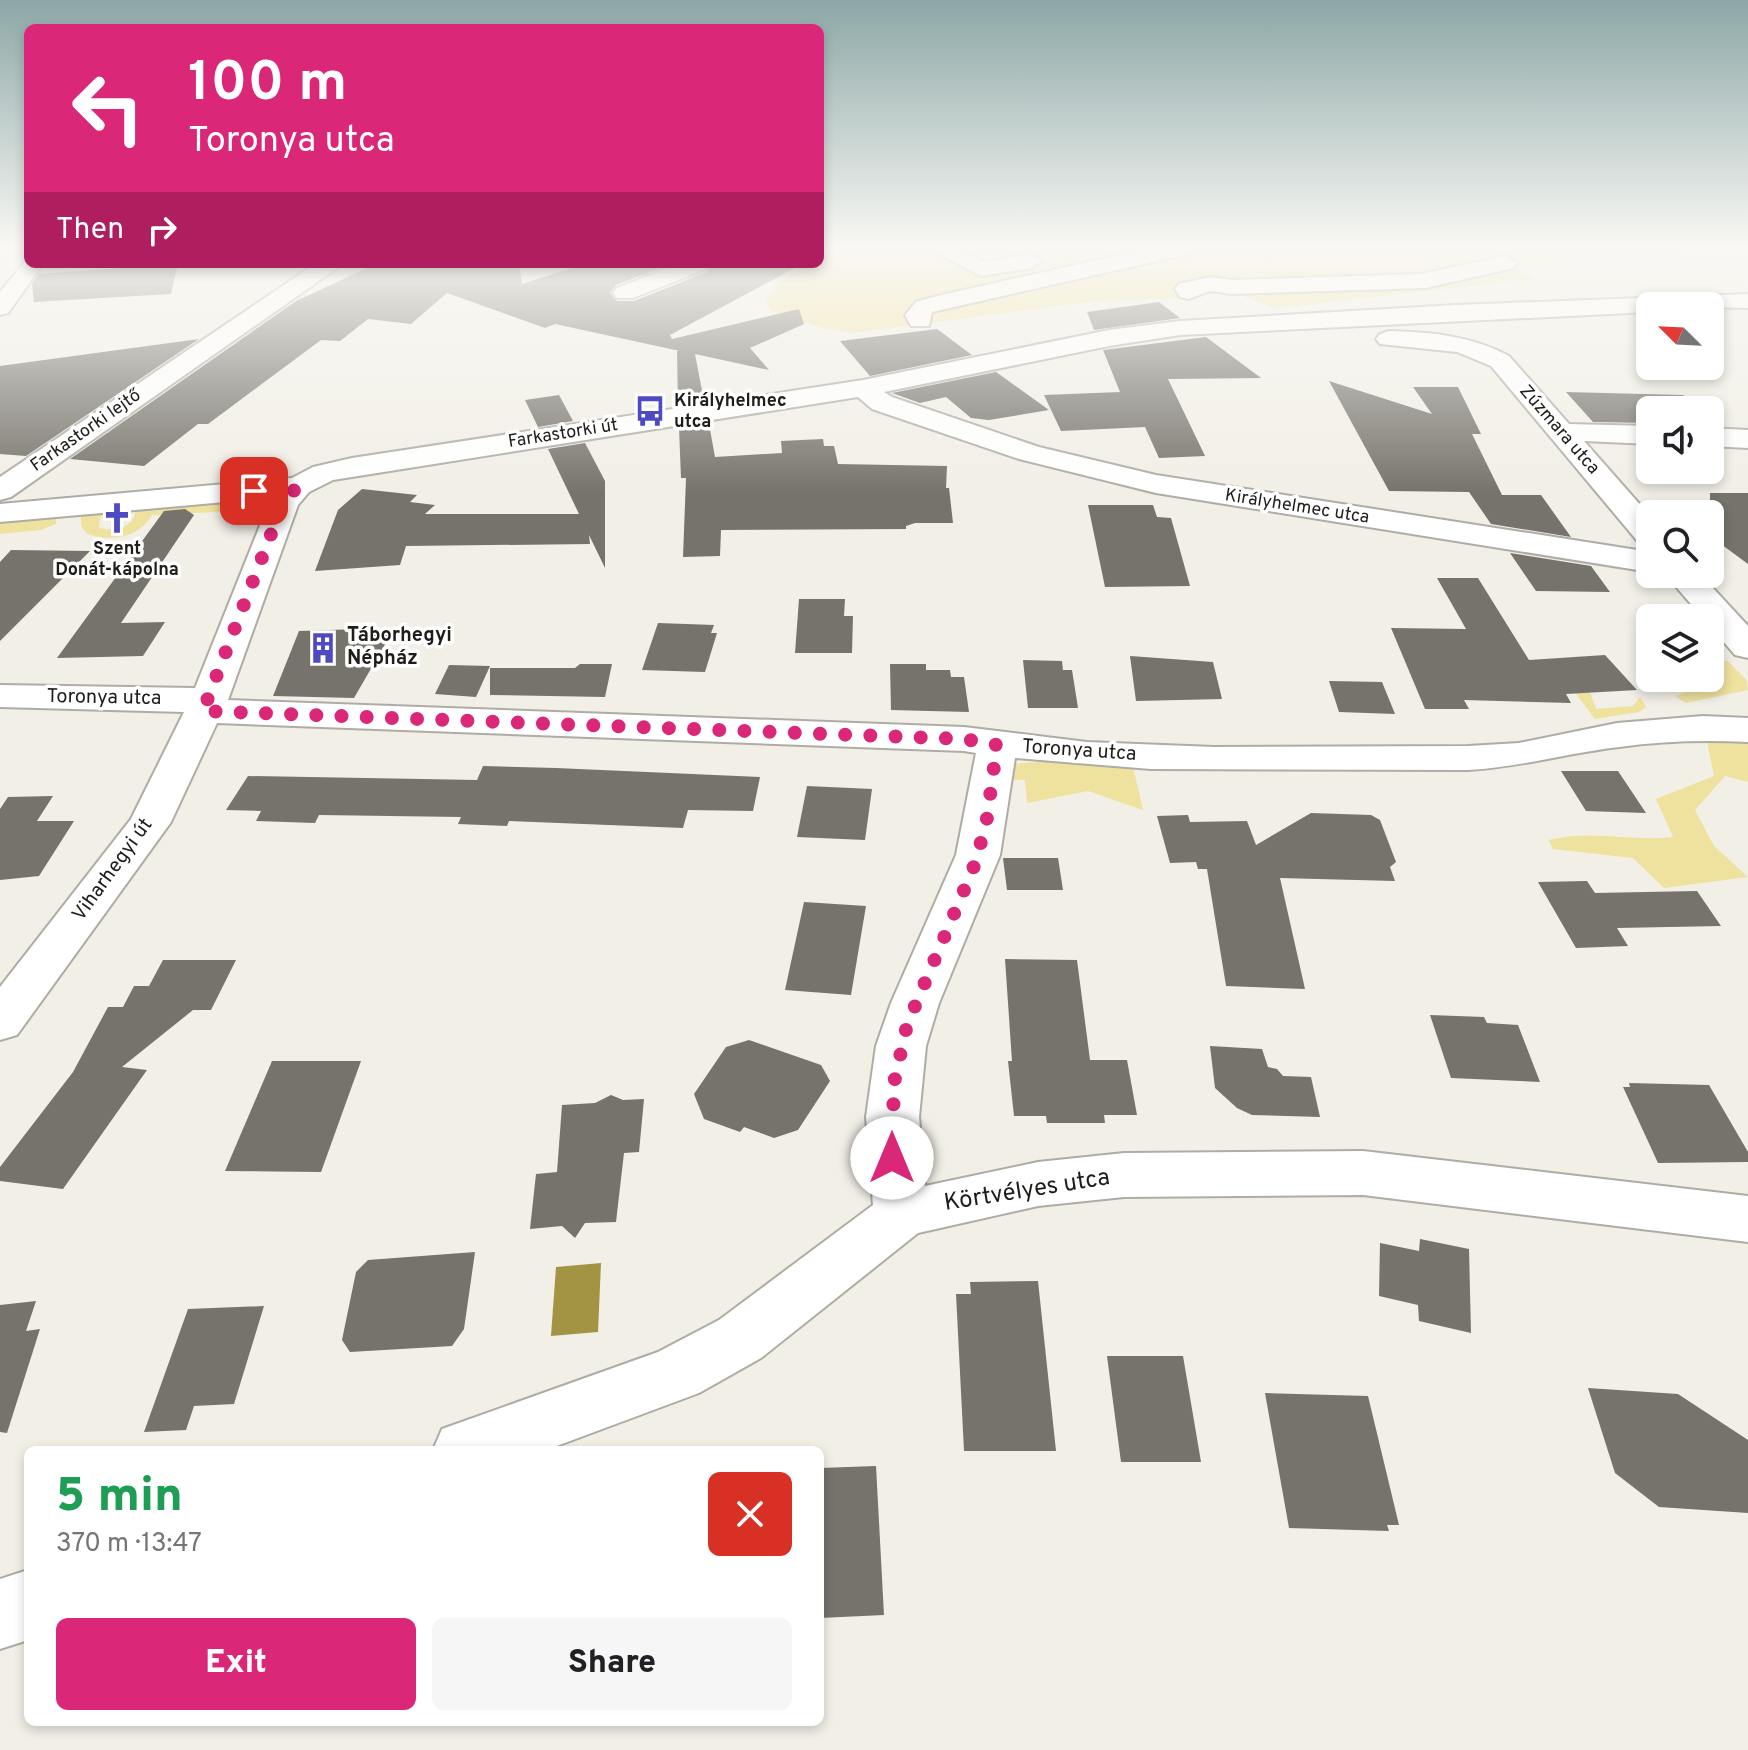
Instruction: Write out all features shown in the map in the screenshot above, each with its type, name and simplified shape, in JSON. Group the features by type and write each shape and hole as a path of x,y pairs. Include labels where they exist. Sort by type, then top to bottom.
{"street":[{"name":"Farkastorki lejtő","path":"0,491 231,330"},
{"name":"Farkastorki út","path":"0,513 298,486 324,473 352,467 863,388 1109,338 1174,330"},
{"name":"Zúzmara utca","path":"1224,330 1246,335 1405,339 1450,343 1486,352 1500,361 1636,519"},
{"name":"Királyhelmec utca","path":"863,388 882,403 1094,471 1197,492 1636,560"},
{"path":"1562,432 1636,435"},
{"path":"1724,438 1748,439"},
{"name":"Viharhegyi út","path":"0,1022 150,822 206,706 283,503 298,486"},
{"path":"1695,588 1748,647"},
{"name":"Toronya utca","path":"0,696 964,739 997,745 1141,755 1468,758 1519,755 1617,735 1702,707 1748,698"},
{"name":"Toronya utca","path":"1617,735 1703,728 1748,730"},
{"path":"902,1214 892,1158 894,1083 907,1025 973,869 986,825 997,745"},
{"name":"Körtvélyes utca","path":"476,1446 677,1373 740,1339 902,1214 1070,1179 1325,1171 1415,1178 1748,1219"},
{"path":"0,1614 24,1606"}],"shaded area":[{"path":"834,330 878,330 853,333"},
{"path":"247,503 236,511 152,515 140,529 114,538 87,534 81,526 81,515 105,511 99,528 112,529 128,524 136,509"},
{"path":"56,517 56,524 41,530 0,534 0,522"},
{"path":"1724,661 1728,661 1747,681 1748,690 1686,703 1675,696 1687,692 1724,692"},
{"path":"1562,675 1590,692 1596,709 1633,706 1640,697 1646,707 1639,712 1595,719"},
{"path":"1706,736 1748,741 1748,782 1725,776 1695,810 1714,846 1748,877 1664,888 1633,858 1553,849 1549,840 1564,837 1673,837 1656,799 1714,776"},
{"path":"1090,759 1132,762 1143,810 1088,791 1027,803 1025,780 1006,779 1008,764"},
{"path":"601,1263 598,1332 551,1336 556,1267"}],"building":[{"path":"255,330 354,330 340,341 321,340 208,424 198,424 144,466 70,459"},
{"path":"581,330 680,330 670,335 672,339 712,330 791,330 750,348 769,370 695,354 704,401 678,405 677,351 680,351"},
{"path":"938,330 972,355 870,376 840,341"},
{"path":"1206,337 1261,378 1168,379 1205,456 1159,458 1145,427 1061,431 1044,395 1120,392 1103,350"},
{"path":"199,339 26,456 0,454 0,366"},
{"path":"996,372 1049,410 989,420 971,418 946,397 920,403 892,393"},
{"path":"1329,381 1432,414 1413,387 1458,387 1481,434 1472,434 1502,495 1541,495 1571,537 1491,524 1469,492 1389,491"},
{"path":"1566,392 1684,396 1636,396 1636,423 1593,422"},
{"path":"559,395 573,421 538,427 525,400"},
{"path":"709,424 715,457 782,453 781,441 823,439 824,446 834,446 838,464 947,466 946,488 949,488 953,523 915,523 906,526 906,529 721,530 720,556 683,557 686,478 681,478 679,428"},
{"path":"585,443 605,481 605,568 589,535 590,544 406,546 400,565 315,571 338,510 362,489 417,495 410,502 435,505 425,514 579,514 548,449"},
{"path":"1710,493 1748,493 1748,564 1724,546 1724,500 1710,500"},
{"path":"1088,505 1153,505 1157,517 1171,518 1190,586 1105,587"},
{"path":"185,509 194,515 121,623 165,622 143,656 57,658 164,511"},
{"path":"11,550 90,551 0,641 0,562"},
{"path":"1510,553 1591,566 1610,592 1536,591"},
{"path":"1437,578 1478,578 1529,660 1605,655 1636,690 1566,694 1571,703 1464,700 1469,709 1425,709 1391,628 1466,629"},
{"path":"799,599 845,599 844,616 853,616 852,653 795,653"},
{"path":"658,623 714,625 711,633 717,633 705,672 642,670"},
{"name":"Táborhegyi Népház","path":"360,629 358,634 391,634 354,698 273,696 299,631"},
{"path":"1130,656 1213,662 1222,699 1136,701"},
{"path":"1023,660 1062,661 1063,670 1072,670 1078,708 1028,708"},
{"path":"580,664 612,664 605,697 490,695 490,668 575,668"},
{"path":"890,664 926,664 926,670 950,670 951,677 964,677 969,712 891,710"},
{"path":"449,665 490,666 476,697 435,694"},
{"path":"1329,681 1382,682 1395,714 1339,712"},
{"path":"483,766 760,777 753,811 688,810 683,828 509,821 507,826 458,824 461,817 319,815 315,823 256,821 261,811 226,810 248,776 477,780"},
{"path":"1561,771 1618,771 1646,813 1586,811"},
{"path":"807,786 872,789 865,840 797,837"},
{"path":"53,796 37,821 74,821 39,876 0,880 0,809 8,797"},
{"path":"1311,813 1371,815 1380,820 1396,862 1390,867 1395,881 1280,878 1305,989 1226,986 1207,869 1198,869 1196,862 1170,863 1157,816 1188,815 1190,822 1247,821 1256,845"},
{"path":"1003,858 1058,858 1063,890 1007,890"},
{"path":"1587,881 1595,893 1697,891 1721,926 1617,928 1628,946 1576,948 1538,882"},
{"path":"804,902 866,906 851,995 785,990"},
{"path":"1005,959 1077,960 1090,1060 1127,1060 1137,1115 1104,1115 1105,1123 1047,1123 1046,1116 1014,1116 1008,1061 1012,1061"},
{"path":"163,960 236,960 211,1010 193,1010 122,1067 147,1070 63,1189 0,1181 0,1167 73,1072 108,1007 123,1007 134,986 149,986"},
{"path":"1430,1015 1484,1017 1487,1023 1518,1025 1540,1082 1451,1078"},
{"path":"749,1040 821,1065 830,1081 798,1130 774,1138 744,1127 740,1132 704,1119 694,1094 726,1047"},
{"path":"1210,1046 1262,1049 1268,1067 1277,1069 1283,1076 1311,1077 1320,1117 1252,1115 1237,1108 1215,1088"},
{"path":"272,1061 361,1061 321,1172 225,1171"},
{"path":"1629,1083 1709,1085 1748,1152 1748,1162 1658,1163 1623,1087 1630,1087"},
{"path":"611,1095 623,1100 644,1099 639,1152 624,1153 616,1222 585,1223 575,1238 562,1226 530,1229 536,1174 557,1172 562,1105 595,1103"},
{"path":"1420,1239 1469,1249 1471,1333 1419,1321 1418,1305 1379,1296 1380,1243 1419,1251"},
{"path":"475,1252 464,1329 452,1346 350,1352 342,1340 356,1272 368,1260"},
{"path":"1038,1281 1056,1451 964,1451 956,1294 971,1294 970,1282"},
{"path":"36,1301 26,1331 40,1329 7,1433 0,1432 0,1305"},
{"path":"264,1306 234,1404 194,1406 186,1430 144,1432 188,1309"},
{"path":"1107,1356 1183,1356 1201,1462 1121,1462"},
{"path":"1588,1388 1678,1394 1748,1440 1748,1513 1659,1507 1615,1473"},
{"path":"1265,1393 1368,1396 1399,1525 1387,1525 1389,1531 1289,1528"},
{"path":"876,1466 884,1615 824,1618 824,1468"}],"place":[{"name":"Királyhelmec utca","path":"650,411"},
{"name":"Szent Donát-kápolna","path":"117,518"},
{"name":"Táborhegyi Népház","path":"323,648"}],"route":[{"path":"254,491 298,486 283,503 203,711 964,739 997,745 986,825 973,869 907,1025 894,1083 892,1158"}]}
